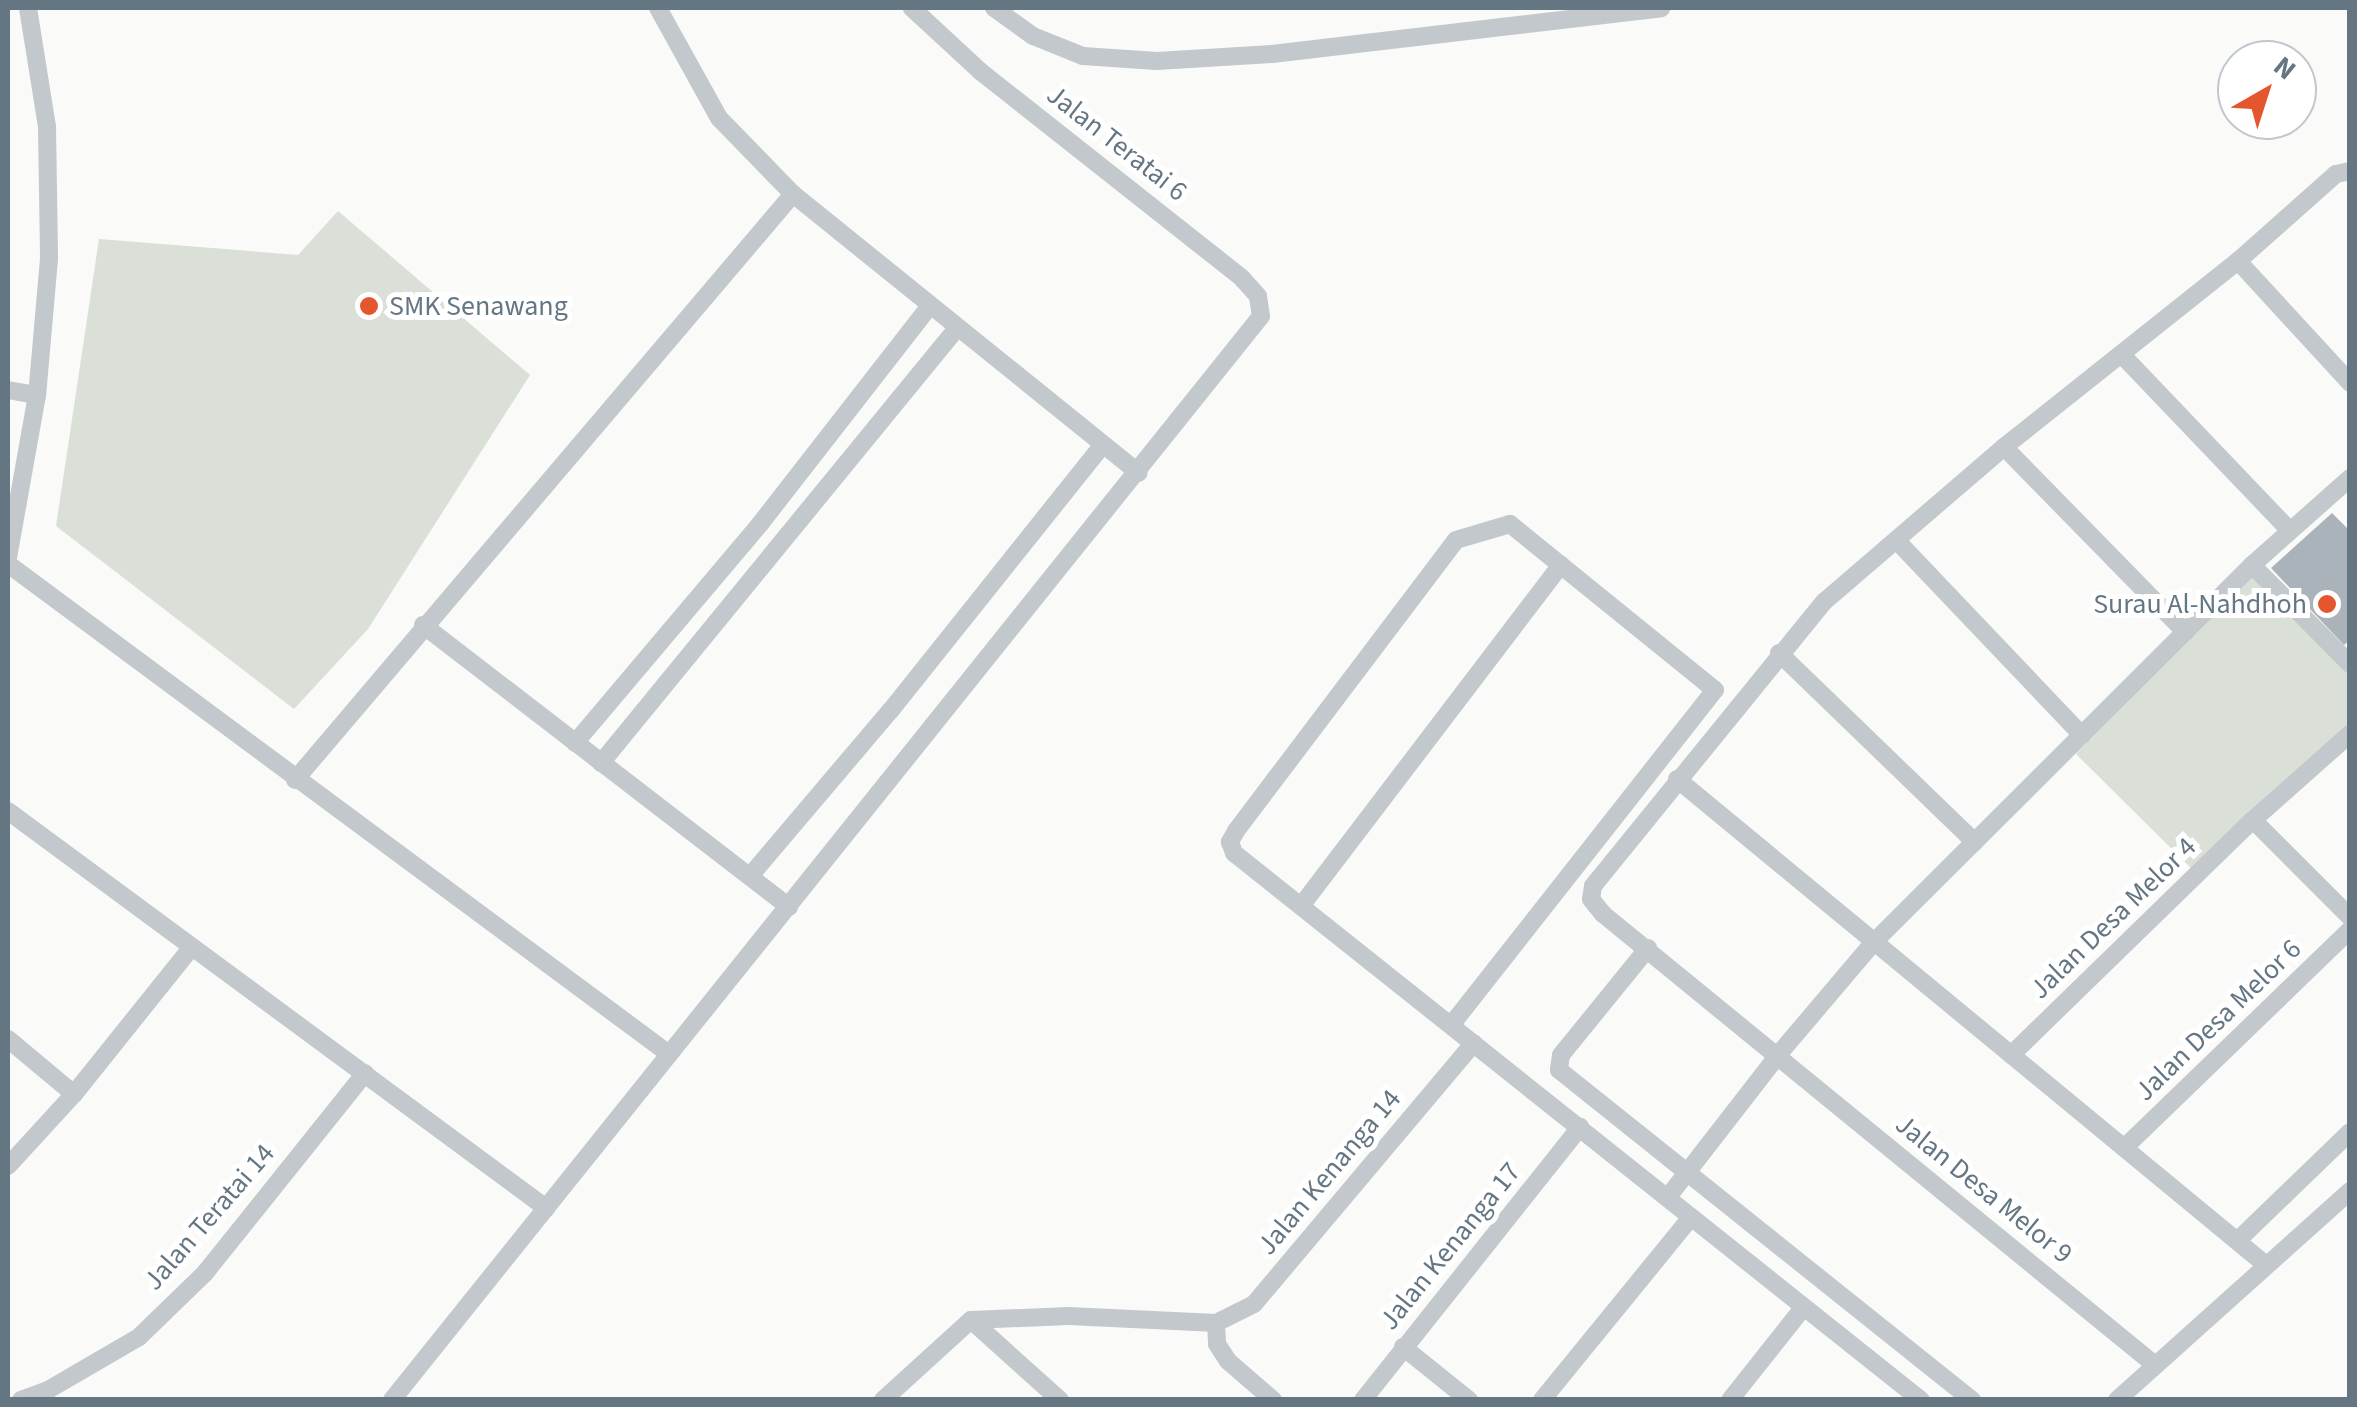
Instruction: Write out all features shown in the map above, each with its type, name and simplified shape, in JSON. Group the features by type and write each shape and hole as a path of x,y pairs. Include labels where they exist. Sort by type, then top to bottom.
{"street":[{"path":"28,8 47,143 49,259 37,395 8,561 294,780 669,1054"},
{"path":"392,1400 1139,473 793,194 719,118 658,8"},
{"name":"Jalan Teratai 6","path":"912,8 980,71 1242,278 1258,296 1261,316 1252,333 1139,473"},
{"path":"994,8 1033,36 1083,56 1156,61 1272,54 1661,8"},
{"path":"2266,1265 1677,780 1825,600 1898,542 2004,447 2123,356 2348,170"},
{"path":"294,780 793,194"},
{"path":"2238,262 2350,383"},
{"path":"576,743 760,524 930,306"},
{"path":"601,763 957,328"},
{"path":"2123,356 2289,530"},
{"path":"8,390 37,395"},
{"path":"750,876 891,710 1103,444"},
{"path":"2004,447 2185,632"},
{"path":"1668,1197 1778,1055 1874,942 2252,566 2350,478"},
{"path":"1452,1024 1715,690 1510,524 1456,540 1230,842 1234,854 1921,1400"},
{"path":"1898,542 2082,735"},
{"path":"1301,906 1561,565"},
{"path":"2252,566 2350,664"},
{"path":"423,625 789,907"},
{"path":"1779,653 1975,842"},
{"name":"Jalan Desa Melor 4","path":"2011,1055 2253,820 2350,734"},
{"name":"Jalan Desa Melor 9","path":"1677,780 1593,886 1591,899 1603,914 2155,1365"},
{"path":"8,811 546,1208"},
{"path":"2253,820 2350,917"},
{"name":"Jalan Desa Melor 6","path":"2124,1148 2350,930"},
{"path":"8,1166 74,1094 191,948"},
{"path":"1648,948 1562,1055 1559,1070 1689,1170 1972,1400"},
{"path":"8,1039 74,1094"},
{"name":"Jalan Kenanga 14","path":"1216,1324 1254,1304 1474,1042"},
{"name":"Jalan Teratai 14","path":"21,1400 48,1390 139,1337 205,1273 365,1073"},
{"name":"Jalan Kenanga 17","path":"1363,1400 1580,1127"},
{"path":"2237,1241 2350,1132"},
{"path":"2117,1400 2139,1392 2155,1365 2350,1191"},
{"path":"1542,1400 1691,1217"},
{"path":"1730,1400 1803,1308"},
{"path":"883,1400 971,1320 1069,1316 1216,1324 1216,1344 1228,1360 1274,1400"},
{"path":"971,1320 1060,1400"},
{"path":"1403,1347 1469,1400"}],"shaded area":[{"path":"338,211 530,375 368,629 294,709 56,526 99,239 298,255"},
{"path":"2253,572 2349,669 2349,734 2196,873 2076,754"}],"building":[{"name":"Surau Al-Nahdhoh","path":"2332,513 2350,531 2350,640 2344,645 2271,568"}],"place":[{"name":"SMK Senawang","path":"369,306"},
{"name":"Surau Al-Nahdhoh","path":"2327,604"}]}
